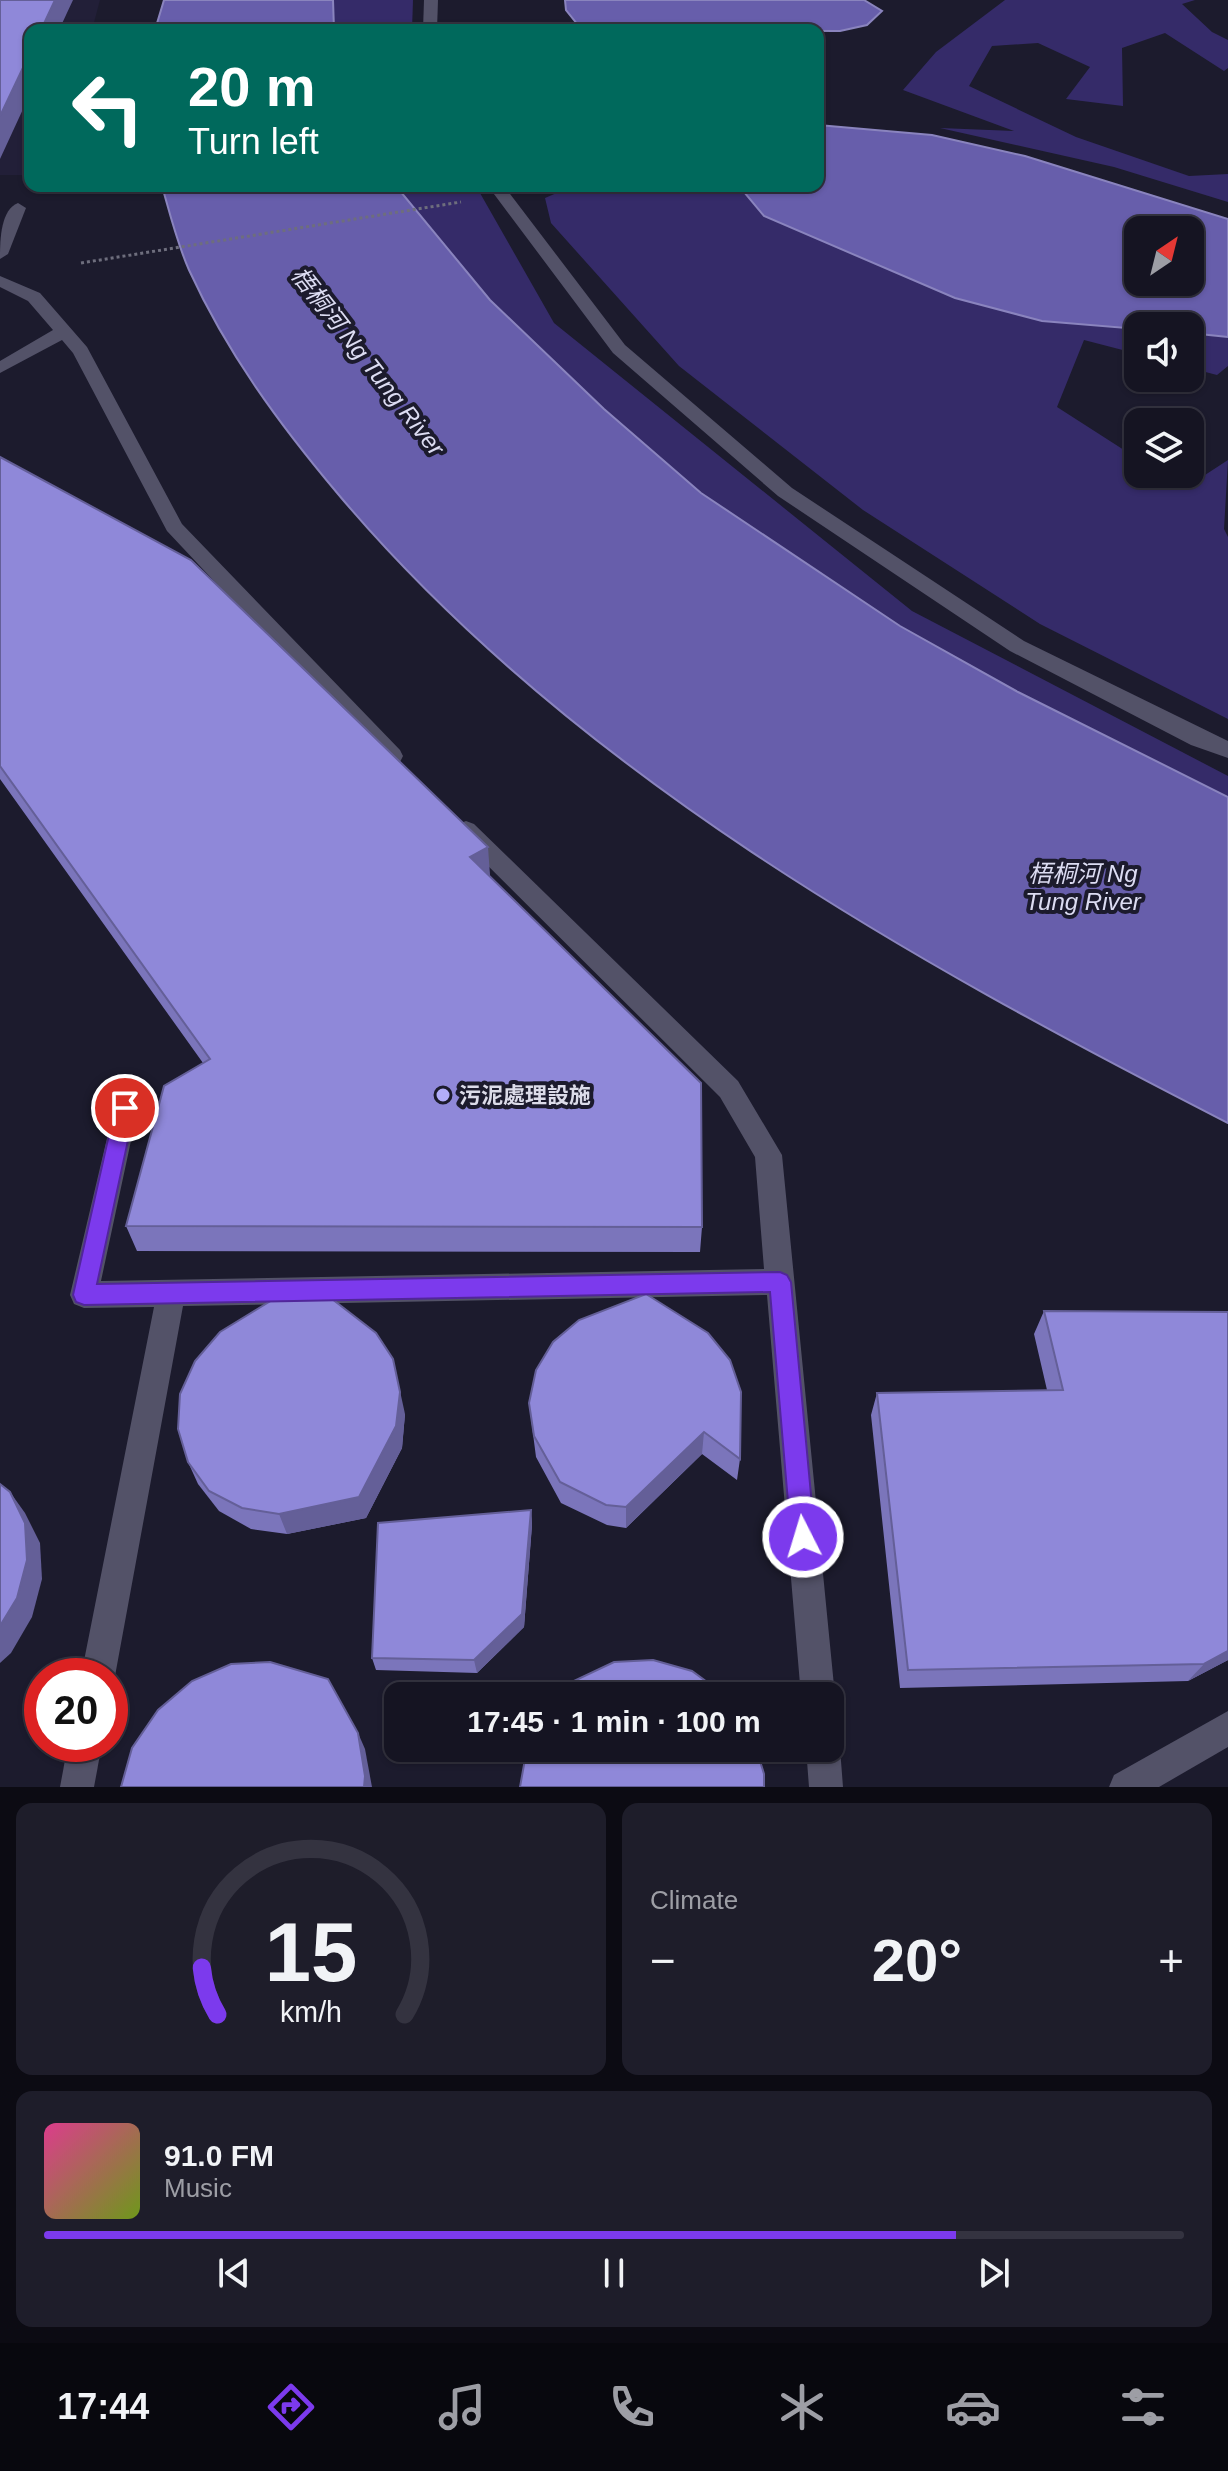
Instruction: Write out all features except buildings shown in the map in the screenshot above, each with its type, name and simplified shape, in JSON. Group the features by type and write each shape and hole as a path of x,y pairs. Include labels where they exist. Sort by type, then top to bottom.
{"lane":[{"path":"430,24 431,0"},
{"path":"501,192 619,349 785,492 1017,646 1199,739 1228,750"},
{"path":"0,254 18,208"},
{"path":"0,281 34,297 81,351 174,527 404,768"},
{"path":"0,368 64,331"},
{"path":"448,813 729,1089 768,1155 817,1682"},
{"path":"125,1108 84,1295 780,1282"},
{"path":"101,1658 171,1294"},
{"path":"1126,1787 1228,1728"},
{"path":"77,1787 82,1762"},
{"path":"824,1762 826,1787"}],"path":[{"path":"81,263 461,202"}],"shaded area":[{"path":"0,0 100,0 94,24 24,24 24,175 0,175"},
{"path":"333,0 413,0 412,24 334,24"},
{"path":"1005,0 1195,0 1182,4 1212,32 1228,40 1228,68 1224,71 1165,33 1122,48 1123,106 1066,99 1090,67 1038,43 992,46 969,86 1076,137 1189,176 1228,174 1228,202 1114,167 940,128 1014,131 903,90 936,52"},
{"path":"401,192 479,192 554,323 912,611 1228,776 1228,797 1018,692 900,626 701,493 604,409 490,300"},
{"path":"559,192 745,193 764,216 1058,322 1124,328 1124,350 1084,340 1057,407 1124,450 1124,488 1204,488 1204,476 1228,460 1224,529 1228,537 1228,719 1040,624 863,510 679,366 551,223 545,198"},
{"path":"1204,335 1228,337 1228,366 1217,375 1204,372"}],"water":[{"path":"164,0 333,0 334,24 157,24"},
{"path":"565,0 864,0 882,11 867,25 840,31 824,31 824,24 577,24 566,10"},
{"path":"824,126 932,135 1025,156 1228,219 1228,337 1204,334 1204,312 1124,312 1124,328 1042,321 955,298 764,216 744,192 824,192"},
{"name":"梧桐河 Ng Tung River","path":"164,192 401,192 490,300 604,409 701,493 900,626 1018,692 1228,797 1228,1123 987,995 868,926 751,852 638,772 531,687 430,594 338,494 295,441 237,359 204,301 181,249"}],"place":[{"name":"污泥處理設施","path":"443,1095"}],"route":[{"path":"125,1108 84,1295 780,1282 803,1537"}]}
